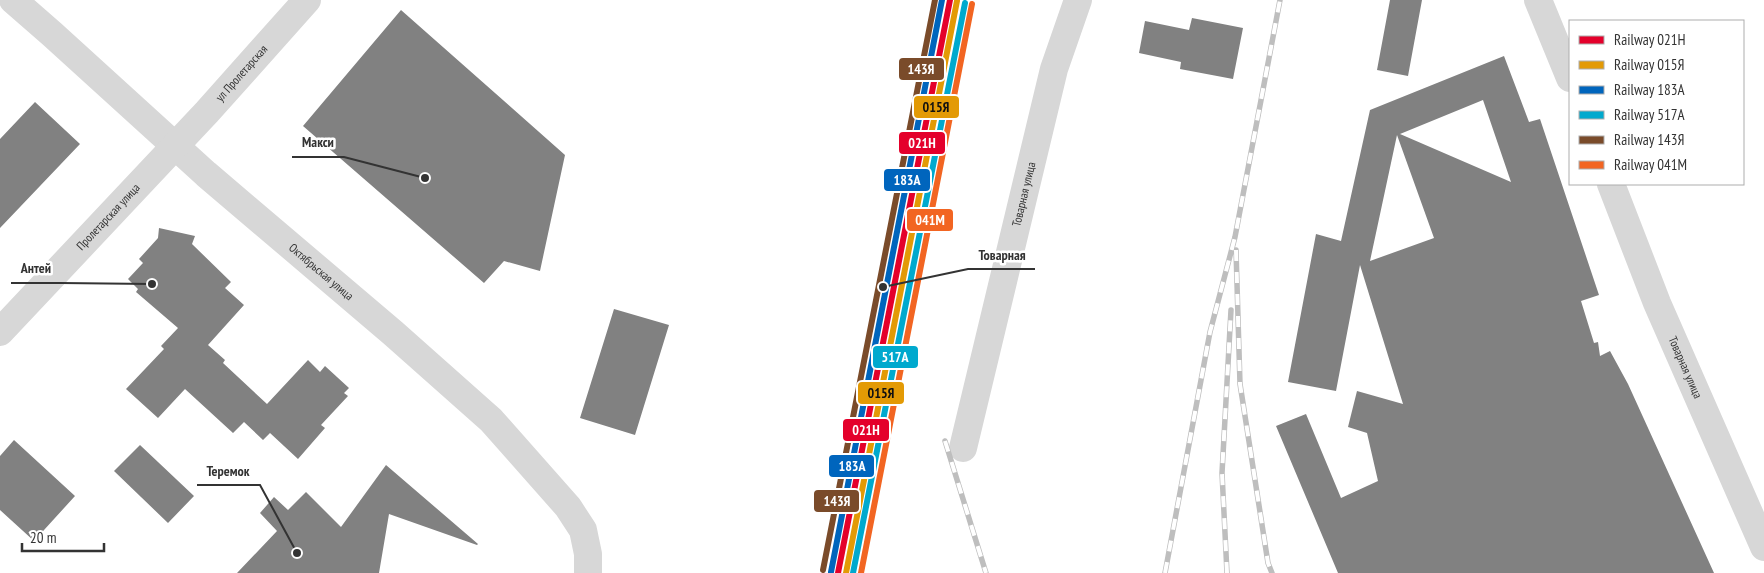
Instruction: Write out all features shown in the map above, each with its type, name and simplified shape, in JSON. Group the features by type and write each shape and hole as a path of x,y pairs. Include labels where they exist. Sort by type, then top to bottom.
{"street":[{"name":"Октябрьская улица","path":"13,0 206,174 393,333 491,420 568,506 583,530 588,554 588,573"},
{"name":"ул Пролетарская","path":"176,146 307,0"},
{"name":"Товарная улица","path":"963,448 1054,69 1078,0"},
{"path":"1538,0 1569,76"},
{"name":"Пролетарская улица","path":"0,332 176,146"},
{"name":"Товарная улица","path":"1611,185 1657,303 1764,548"}],"building":[{"path":"1390,0 1422,0 1408,76 1377,70"},
{"path":"401,10 565,155 540,271 504,261 484,283 303,126"},
{"path":"1192,18 1243,28 1233,79 1180,69 1181,62 1139,53 1145,21 1189,30"},
{"path":"1504,56 1529,122 1540,119 1599,295 1581,301 1594,343 1598,342 1600,356 1610,351 1628,384 1714,573 1338,573 1276,426 1306,414 1341,498 1378,481 1367,433 1348,427 1357,391 1403,404 1360,265 1336,391 1288,382 1316,234 1341,241 1370,110","holes":["1483,100 1511,182 1400,134","1397,135 1434,238 1370,261"]},
{"path":"35,102 80,144 0,228 0,139"},
{"path":"159,228 195,236 192,244 231,282 225,288 244,305 208,345 225,360 223,363 267,404 308,360 320,372 325,366 349,388 344,393 348,396 321,425 325,428 298,459 270,433 263,440 244,422 233,433 185,389 158,418 126,389 164,349 161,346 178,328 136,292 138,289 128,279 143,263 139,259 158,238"},
{"path":"614,309 669,325 635,435 580,418"},
{"path":"14,440 75,496 34,541 0,510 0,456"},
{"path":"140,445 194,496 168,523 114,471"},
{"path":"386,465 478,544 389,514 379,573 237,573 277,531 260,513 274,497 288,510 306,492 341,527"}],"railway":[{"path":"1165,573 1210,332 1235,237 1280,0"},
{"path":"1236,250 1240,384 1268,563 1272,573"},
{"path":"1227,573 1222,473 1231,310"},
{"path":"945,441 986,573"}],"rail line":[{"name":"143Я","path":"823,570 935,0"},
{"name":"183А","path":"831,572 942,0"},
{"name":"021Н","path":"838,573 950,0"},
{"name":"015Я","path":"846,573 957,1"},
{"name":"517А","path":"853,573 965,3"},
{"name":"041М","path":"861,573 972,4"}],"place":[{"name":"Макси","path":"425,178"},
{"name":"Антей","path":"152,284"},
{"name":"Товарная","path":"883,287"},
{"name":"Теремок","path":"297,553"}]}
